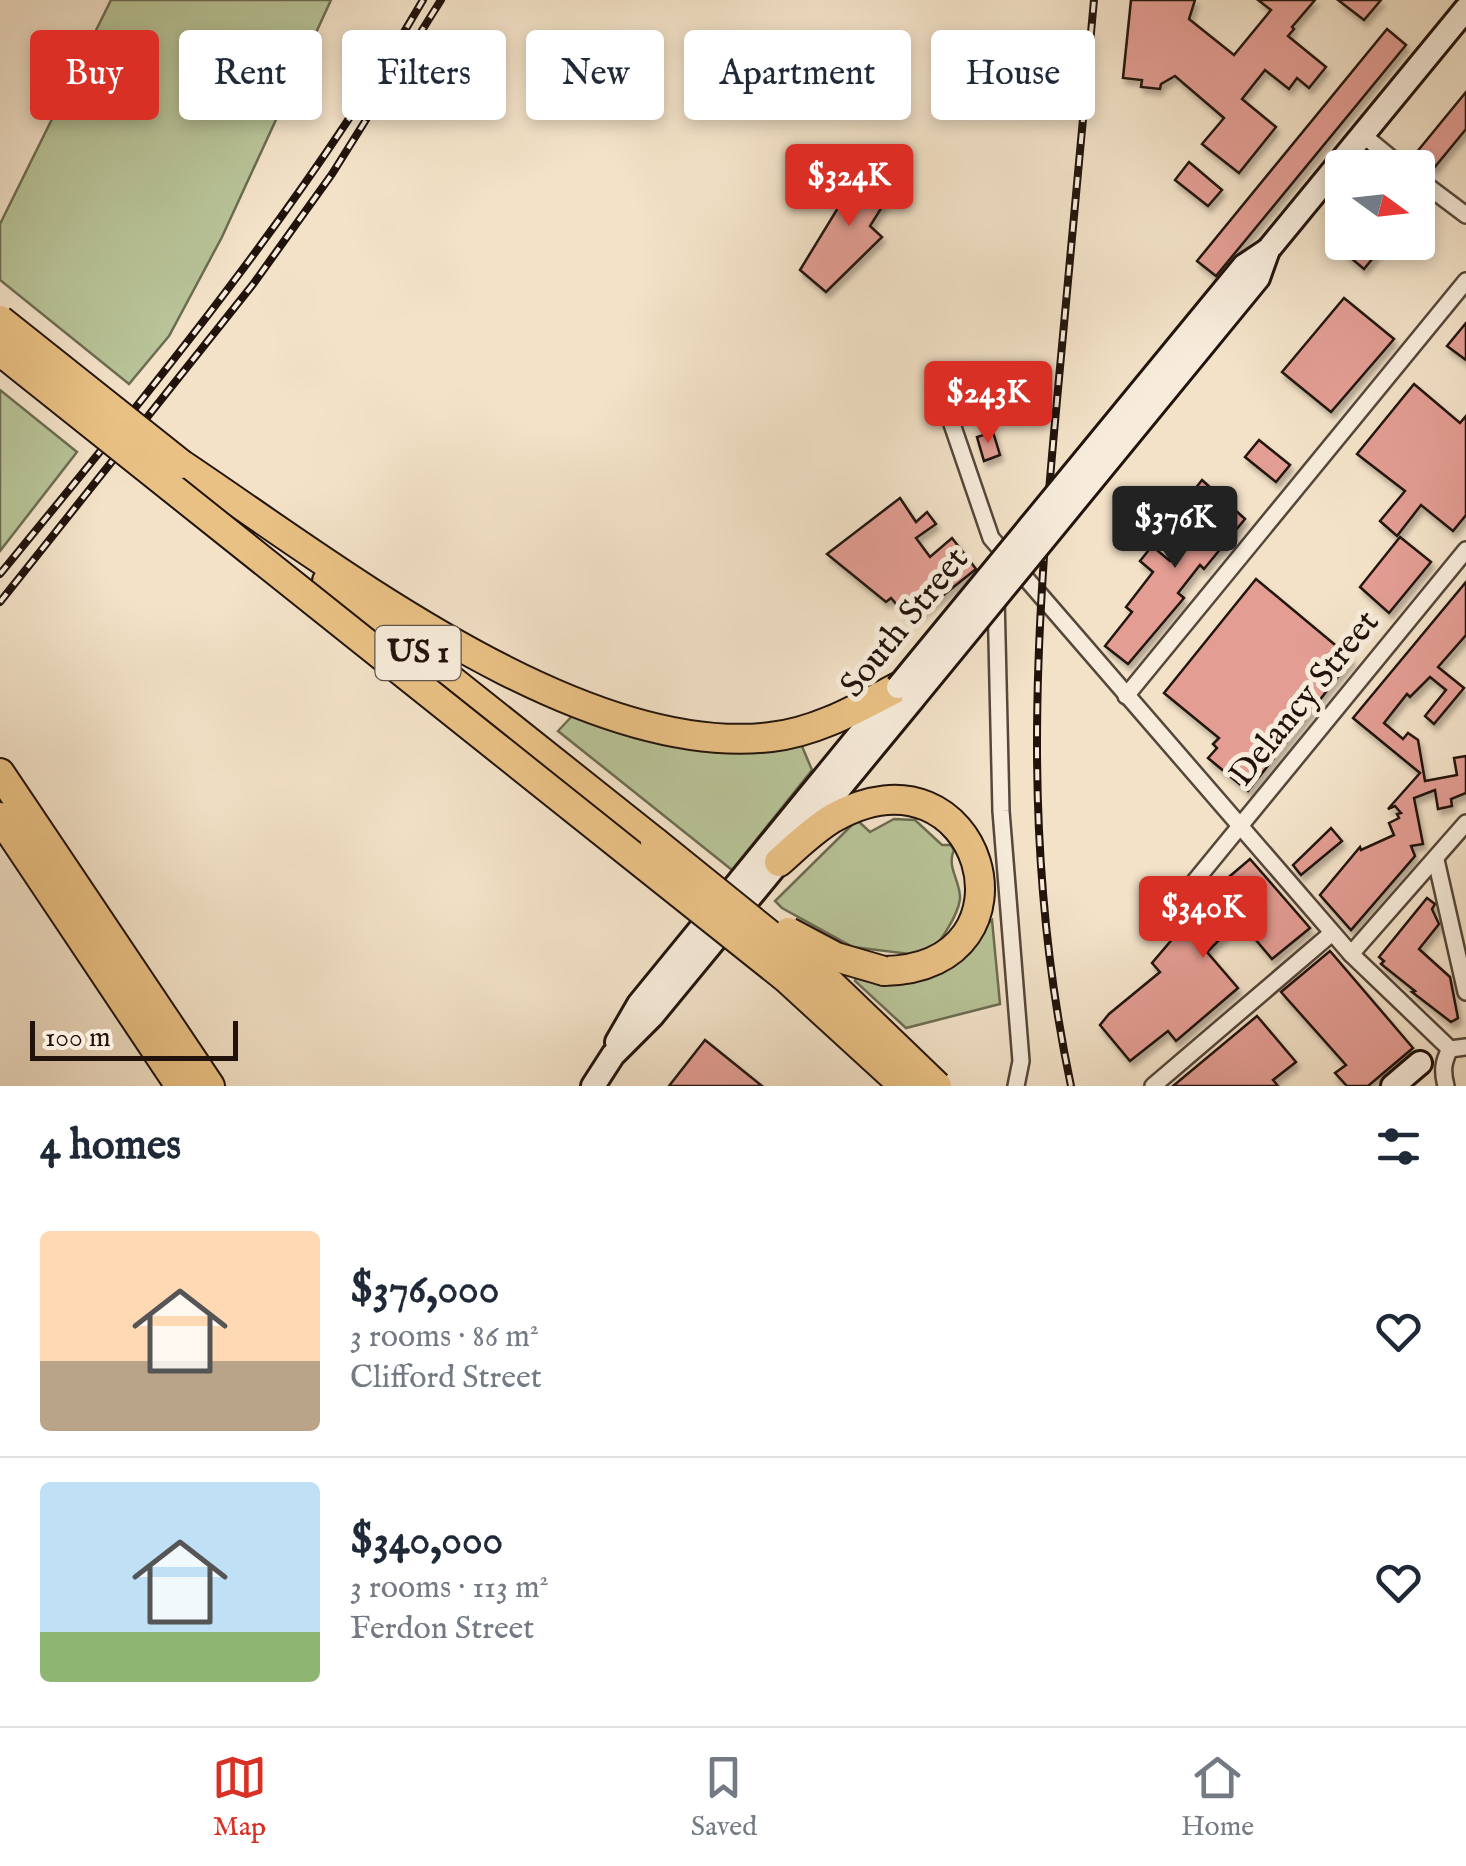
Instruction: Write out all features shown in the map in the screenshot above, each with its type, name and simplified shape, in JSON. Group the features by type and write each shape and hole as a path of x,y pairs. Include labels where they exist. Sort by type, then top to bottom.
{"highway":[{"name":"US 1","path":"0,320 832,985 937,1086"},
{"path":"0,351 786,978 904,1086"},
{"path":"181,464 460,647 538,686 624,718 660,729 718,738 776,737 906,693"},
{"path":"0,772 210,1086"},
{"path":"655,842 804,942 852,964 884,971 922,968 943,958 959,943 978,904 980,883 972,848 964,834 949,819 915,802 872,804 833,818 779,862"},
{"path":"0,817 180,1086"}],"main road":[{"name":"South Street","path":"613,1055 652,1016 779,862 906,693 1244,266 1268,250 1466,9"},
{"name":"South Street","path":"593,1086 639,1004 906,693"},
{"path":"1392,1086 1445,1062"}],"street":[{"path":"1362,135 1380,150"},
{"path":"1435,192 1466,215"},
{"path":"1126,696 1466,281"},
{"path":"940,389 991,538 997,605 1001,811 1021,1061 1016,1086"},
{"path":"991,538 1445,1062"},
{"name":"Delancy Street","path":"1190,886 1466,550"},
{"path":"1352,954 1466,824"},
{"path":"1436,860 1466,992"},
{"path":"1152,1086 1332,932"}],"green space":[{"path":"111,0 331,0 317,30 179,30 179,120 276,120 222,237 169,336 129,384 0,280 0,224 52,120 159,120 159,30 96,30"},
{"path":"0,390 77,452 0,551"},
{"path":"575,713 801,744 812,770 732,870 558,731"},
{"path":"894,819 915,820 942,845 951,845 954,850 952,863 960,899 947,930 926,956 853,947 775,901 857,820 870,832"},
{"path":"992,920 1000,1004 906,1028 855,981 856,978 900,983 929,977 955,962"}],"building":[{"path":"1131,0 1195,0 1189,19 1234,55 1271,10 1258,0 1315,0 1288,36 1326,67 1309,88 1297,78 1289,89 1265,70 1242,99 1276,127 1239,173 1202,144 1224,118 1175,76 1161,84 1160,89 1141,87 1142,80 1123,78"},
{"path":"1338,0 1381,0 1364,20"},
{"path":"1387,29 1406,45 1216,276 1197,261"},
{"path":"1466,92 1466,129 1435,167 1435,150 1418,150"},
{"path":"866,162 897,183 870,226 882,237 826,292 800,270"},
{"path":"1189,162 1222,190 1208,206 1175,180"},
{"path":"1353,260 1371,260 1364,269"},
{"path":"1344,298 1394,339 1331,412 1282,372"},
{"path":"1466,323 1466,360 1447,346"},
{"path":"1414,384 1460,423 1466,416 1466,515 1453,531 1421,505 1397,536 1380,521 1405,491 1357,454"},
{"path":"993,432 1000,455 984,461 977,437"},
{"path":"1259,440 1290,465 1276,482 1245,457"},
{"path":"1202,480 1245,519 1204,569 1200,565 1178,593 1184,598 1128,664 1105,646 1132,612 1126,607 1153,572 1140,561 1152,546 1170,561 1201,520 1183,504"},
{"path":"900,498 916,522 927,512 936,524 916,538 930,557 952,538 976,569 911,621 891,598 886,602 827,554"},
{"path":"1400,537 1431,562 1389,613 1360,587"},
{"path":"1256,579 1352,659 1248,791 1208,758 1217,748 1213,744 1219,738 1164,693"},
{"path":"1466,582 1466,635 1438,667 1464,688 1434,724 1425,716 1446,690 1430,677 1410,697 1407,694 1384,723 1403,739 1408,733 1418,740 1425,781 1457,775 1454,758 1466,756 1466,793 1451,799 1452,806 1438,809 1435,790 1414,798 1423,844 1411,846 1415,856 1351,930 1320,895 1360,847 1361,850 1394,835 1389,823 1401,813 1395,806 1388,809 1420,773 1353,718"},
{"path":"1331,828 1342,841 1301,875 1293,865"},
{"path":"1250,859 1310,928 1272,959 1239,920 1207,952 1238,988 1176,1041 1168,1031 1130,1061 1100,1025 1160,972 1152,963 1216,888"},
{"path":"1427,898 1435,904 1432,909 1439,924 1419,949 1450,977 1458,1018 1451,1022 1412,992 1415,991 1381,964 1384,961 1379,957"},
{"path":"1330,951 1413,1048 1368,1086 1347,1086 1335,1073 1346,1065 1281,992"},
{"path":"1257,1016 1296,1062 1273,1080 1278,1086 1173,1086"},
{"path":"705,1040 762,1086 669,1086"}],"railway":[{"path":"0,574 169,366 276,224 328,151 423,0"},
{"path":"0,602 254,283 332,174 441,0"},
{"path":"1071,1086 1045,913 1037,743 1049,488 1094,0"}]}
